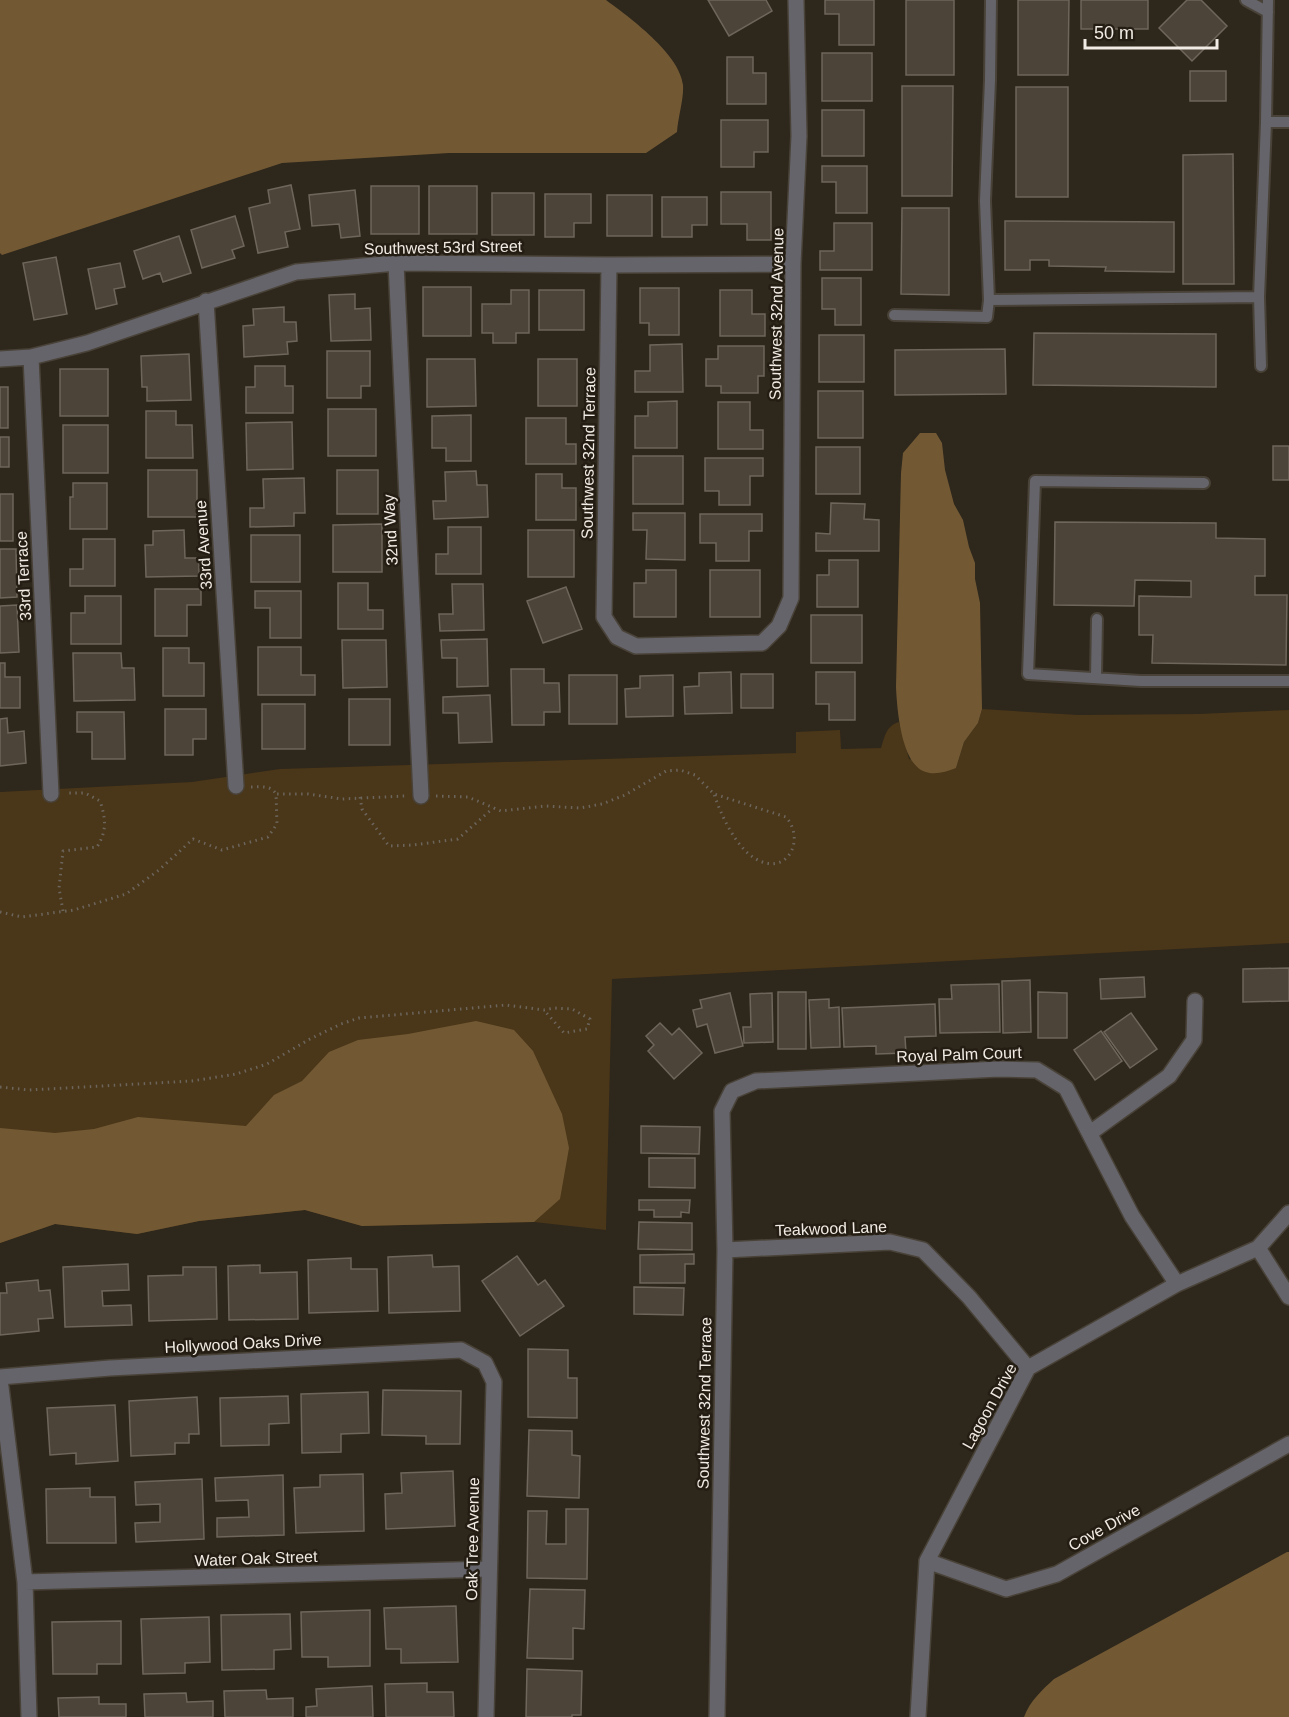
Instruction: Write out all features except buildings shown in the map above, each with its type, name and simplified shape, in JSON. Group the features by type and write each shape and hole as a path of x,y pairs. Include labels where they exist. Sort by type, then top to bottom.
{"street":[{"name":"Southwest 32nd Avenue","path":"617,637 636,646 762,643 779,626 791,598 793,264 799,136 796,0"},
{"name":"Southwest 53rd Street","path":"0,359 31,357 87,342 296,272 396,263 793,264"},
{"name":"32nd Way","path":"396,263 421,796"},
{"name":"Southwest 32nd Terrace","path":"609,265 604,617 617,637"},
{"name":"33rd Avenue","path":"206,301 236,786"},
{"name":"33rd Terrace","path":"31,357 51,794"},
{"path":"1090,1133 1169,1076 1194,1040 1195,1001"},
{"name":"Royal Palm Court","path":"732,1091 756,1081 999,1069 1037,1070 1066,1088 1132,1216 1177,1284"},
{"name":"Southwest 32nd Terrace","path":"717,1717 725,1250 723,1111 732,1091"},
{"name":"Lagoon Drive","path":"918,1717 927,1561 1028,1368 1177,1284 1258,1248 1289,1213"},
{"name":"Teakwood Lane","path":"725,1250 890,1242 923,1250 969,1297 1028,1368"},
{"path":"1258,1248 1289,1297"},
{"name":"Hollywood Oaks Drive","path":"0,1378 110,1368 461,1350 485,1363"},
{"name":"Oak Tree Avenue","path":"485,1363 494,1382 486,1717"},
{"path":"0,1378 25,1582 29,1717"},
{"name":"Cove Drive","path":"927,1561 1006,1589 1057,1574 1289,1444"},
{"name":"Water Oak Street","path":"25,1582 489,1569"}],"lane":[{"path":"894,315 987,317 989,300 984,201 991,0"},
{"path":"1246,0 1268,6 1259,297 1261,366"},
{"path":"1266,122 1289,122"},
{"path":"989,300 1259,297"},
{"path":"1204,483 1035,481 1028,674 1141,681 1289,681"},
{"path":"1096,678 1097,619"}],"path":[{"path":"276,794 308,794 342,799 457,796 468,797 501,811 545,806 580,808 602,804 625,795 666,771 680,770 695,776 705,788 714,794 786,817 792,824 794,832 794,848 788,858 776,864 763,863 754,858 731,833 714,794"},
{"path":"0,912 22,917 74,910 126,894 159,870 193,839 222,850 268,837 277,824 276,794 273,789 236,786"},
{"path":"51,794 85,793 100,801 106,819 104,836 97,847 63,851 59,888 63,911"},
{"path":"360,797 362,809 390,846 458,838 493,808"},
{"path":"0,1087 29,1090 192,1081 236,1074 267,1064 310,1039 359,1018 506,1005 544,1010 554,1008 572,1010 590,1019 587,1029 564,1033 544,1010"}],"shaded area":[{"path":"0,0 606,0 652,37 673,61 680,73 683,90 677,132 646,153 449,153 282,163 2,255 0,253"},
{"path":"920,433 936,433 942,443 945,470 954,504 963,520 975,563 975,579 980,603 982,709 978,723 964,742 956,768 935,773 923,771 916,765 905,746 896,687 901,473 903,453"},
{"path":"982,709 1078,715 1198,714 1289,710 1289,943 612,979 606,1230 534,1222 362,1226 305,1210 199,1221 137,1234 55,1224 0,1243 0,792 192,782 280,769 796,753 796,732 840,730 841,749 881,748 889,729 899,722 909,759 956,768 964,742 978,723"},
{"path":"476,1021 514,1030 533,1051 562,1114 569,1148 560,1199 534,1222 362,1226 305,1210 199,1221 137,1234 55,1224 0,1243 0,1128 55,1133 94,1129 138,1117 246,1126 274,1095 302,1081 329,1052 358,1040 408,1034"},
{"path":"1289,1552 1289,1717 1024,1717 1033,1701 1054,1679"}]}
